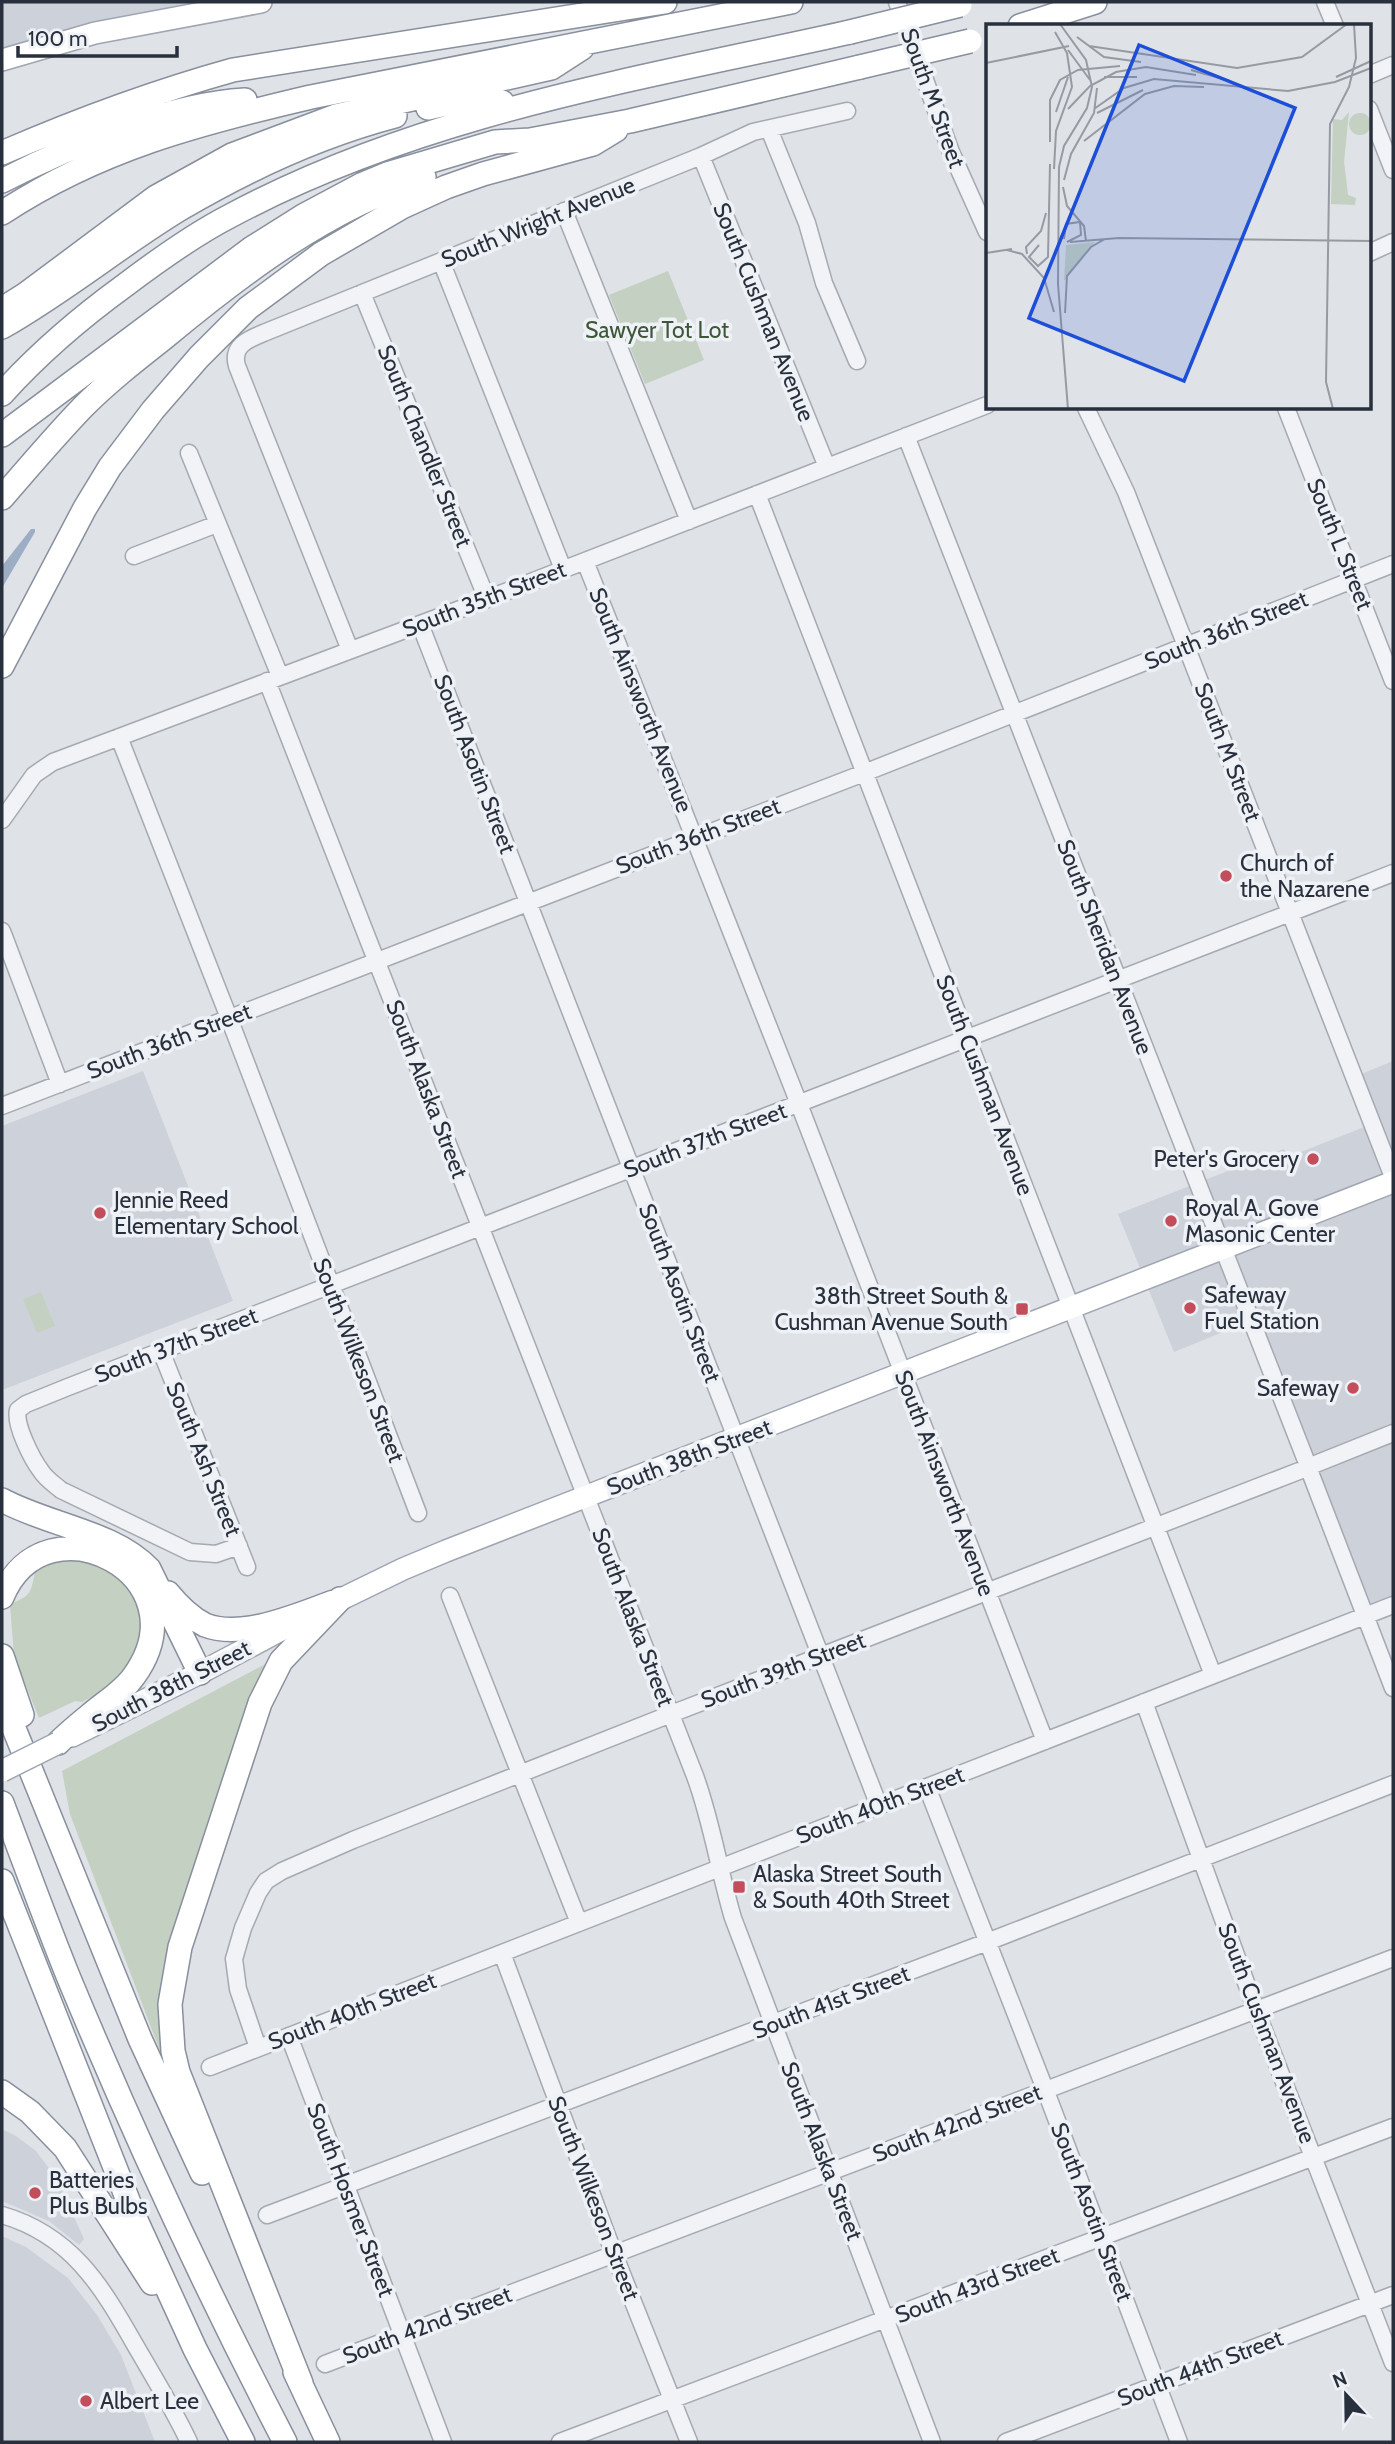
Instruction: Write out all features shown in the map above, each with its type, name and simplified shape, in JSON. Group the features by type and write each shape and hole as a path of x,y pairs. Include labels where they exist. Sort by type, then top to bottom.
{"highway":[{"path":"7,151 85,118 167,88 233,70 665,2"},
{"path":"2,214 63,176 122,149 234,115 312,97 791,2"},
{"path":"1026,24 1095,2"},
{"path":"2,394 61,334 151,266 228,217 306,178 445,127 540,100 850,33 966,3"},
{"path":"2,435 274,233 313,210 387,174 495,142 530,140 630,121 979,38"},
{"path":"2,309 156,197 232,155 336,116 551,68 593,41"},
{"path":"2,181 92,141 178,111 229,101 312,97"},
{"path":"2,327 178,210 272,159 326,137 445,104 540,100"},
{"path":"2,666 85,508 110,467 153,410 199,356 248,308 321,254 402,207 483,174 593,144 630,121"},
{"path":"2,498 71,420 114,379 179,325 266,259 366,201 407,183 497,154 530,140"},
{"path":"2,1500 46,1520 106,1539 128,1551 149,1569 183,1608 205,1625 234,1629 267,1624 340,1600"},
{"path":"2,1597 15,1575 31,1561 52,1552 72,1549 96,1552 119,1563 134,1578 147,1599 151,1633 141,1666 125,1687 58,1743"},
{"path":"149,1569 200,1674"},
{"path":"301,2384 178,2072 173,2050 170,2004 180,1947 260,1703 281,1661 340,1600"},
{"path":"2,1656 83,1901"},
{"path":"2,1699 140,2039 328,2442"},
{"path":"2,1803 48,1927 120,2098 180,2232 285,2442"},
{"path":"2,1881 135,2218 195,2349 243,2442"},
{"path":"2,2092 30,2112 65,2148 195,2349"}],"main road":[{"path":"3,56 95,33 249,3"},
{"name":"South 38th Street","path":"2,1771 200,1674 403,1569 1393,1179"}],"street":[{"name":"South M Street","path":"897,2 947,141 986,229"},
{"path":"1325,2 1334,24"},
{"path":"1370,75 1393,65"},
{"name":"South Wright Avenue","path":"350,650 237,366 237,351 244,342 701,156 753,132 847,111"},
{"path":"1370,111 1393,170"},
{"path":"769,129 807,223 824,283 857,361"},
{"name":"South Cushman Avenue","path":"701,156 827,467"},
{"path":"564,211 689,521"},
{"path":"1370,253 1393,242"},
{"name":"South Ainsworth Avenue","path":"442,261 563,569"},
{"name":"South Chandler Street","path":"362,293 487,599"},
{"name":"South 35th Street","path":"2,820 40,769 53,762 487,599 986,405"},
{"name":"South M Street","path":"1088,410 1116,469 1186,645 1393,1179"},
{"name":"South L Street","path":"1287,410 1393,681"},
{"name":"South Sheridan Avenue","path":"906,436 1393,1688"},
{"name":"South Alaska Street","path":"190,453 377,961 704,1801 733,1919 932,2442"},
{"name":"South Cushman Avenue","path":"757,495 1213,1675"},
{"path":"134,556 217,524"},
{"name":"South Ainsworth Avenue","path":"586,561 1045,1741"},
{"name":"South 36th Street","path":"2,1107 864,773 1393,564"},
{"name":"South Asotin Street","path":"420,624 879,1806"},
{"name":"South Wilkeson Street","path":"118,737 229,1018 418,1513"},
{"name":"South 37th Street","path":"239,1546 216,1554 190,1552 61,1490 36,1464 18,1423 18,1410 26,1404 160,1351 1393,873"},
{"path":"2,931 60,1084"},
{"name":"South Ash Street","path":"160,1351 247,1567"},
{"name":"South 39th Street","path":"258,2048 238,1989 234,1968 243,1928 258,1893 266,1881 277,1874 327,1851 671,1714 1393,1433"},
{"path":"450,1595 579,1923"},
{"name":"South 40th Street","path":"210,2067 1393,1605"},
{"name":"South Cushman Avenue","path":"1144,1702 1256,2010 1393,2363"},
{"name":"South 41st Street","path":"267,2215 774,2024 1393,1784"},
{"name":"South Asotin Street","path":"928,1787 1179,2442"},
{"name":"South Wilkeson Street","path":"502,1953 614,2254 689,2442"},
{"name":"South 42nd Street","path":"325,2364 1393,1958"},
{"name":"South Hosmer Street","path":"289,2036 443,2442"},
{"name":"South 43rd Street","path":"560,2442 1393,2127"},
{"path":"2,2215 24,2223 58,2244 80,2262 112,2302 172,2406 189,2442"},
{"name":"South 44th Street","path":"1006,2442 1393,2295"}],"shaded area":[{"path":"2,2 244,2 2,53"},
{"path":"1393,1061 1393,1605 1364,1616 1250,1321 1174,1352 1118,1214 1284,1149 1288,1157 1372,1124 1354,1077"},
{"name":"Jennie Reed Elementary School","path":"143,1071 233,1301 2,1390 2,1126"},
{"path":"2,2129 36,2151 56,2178 84,2239 79,2245 49,2221 2,2201"},
{"path":"2,2236 26,2247 68,2278 97,2315 121,2355 155,2442 2,2442"}],"green space":[{"name":"Sawyer Tot Lot","path":"668,271 704,360 645,384 609,295"},
{"path":"41,1292 55,1326 37,1333 23,1299"},
{"path":"76,1559 105,1564 132,1589 141,1612 142,1634 124,1674 108,1688 82,1702 75,1701 39,1718 14,1656 10,1604 29,1593 35,1571 51,1562"},
{"path":"277,1658 228,1767 168,2056 160,2051 70,1814 62,1771"}],"water":[{"path":"31,529 35,529 35,532 2,588 2,566"}],"place":[{"name":"Church of the Nazarene","path":"1226,876"},
{"name":"Peter's Grocery","path":"1313,1159"},
{"name":"Jennie Reed Elementary School","path":"100,1213"},
{"name":"Royal A. Gove Masonic Center","path":"1171,1221"},
{"name":"Safeway Fuel Station","path":"1190,1308"},
{"name":"38th Street South & Cushman Avenue South","path":"1022,1309"},
{"name":"Safeway","path":"1353,1388"},
{"name":"Alaska Street South & South 40th Street","path":"739,1887"},
{"name":"Batteries Plus Bulbs","path":"35,2193"},
{"name":"Albert Lee","path":"86,2401"}]}
